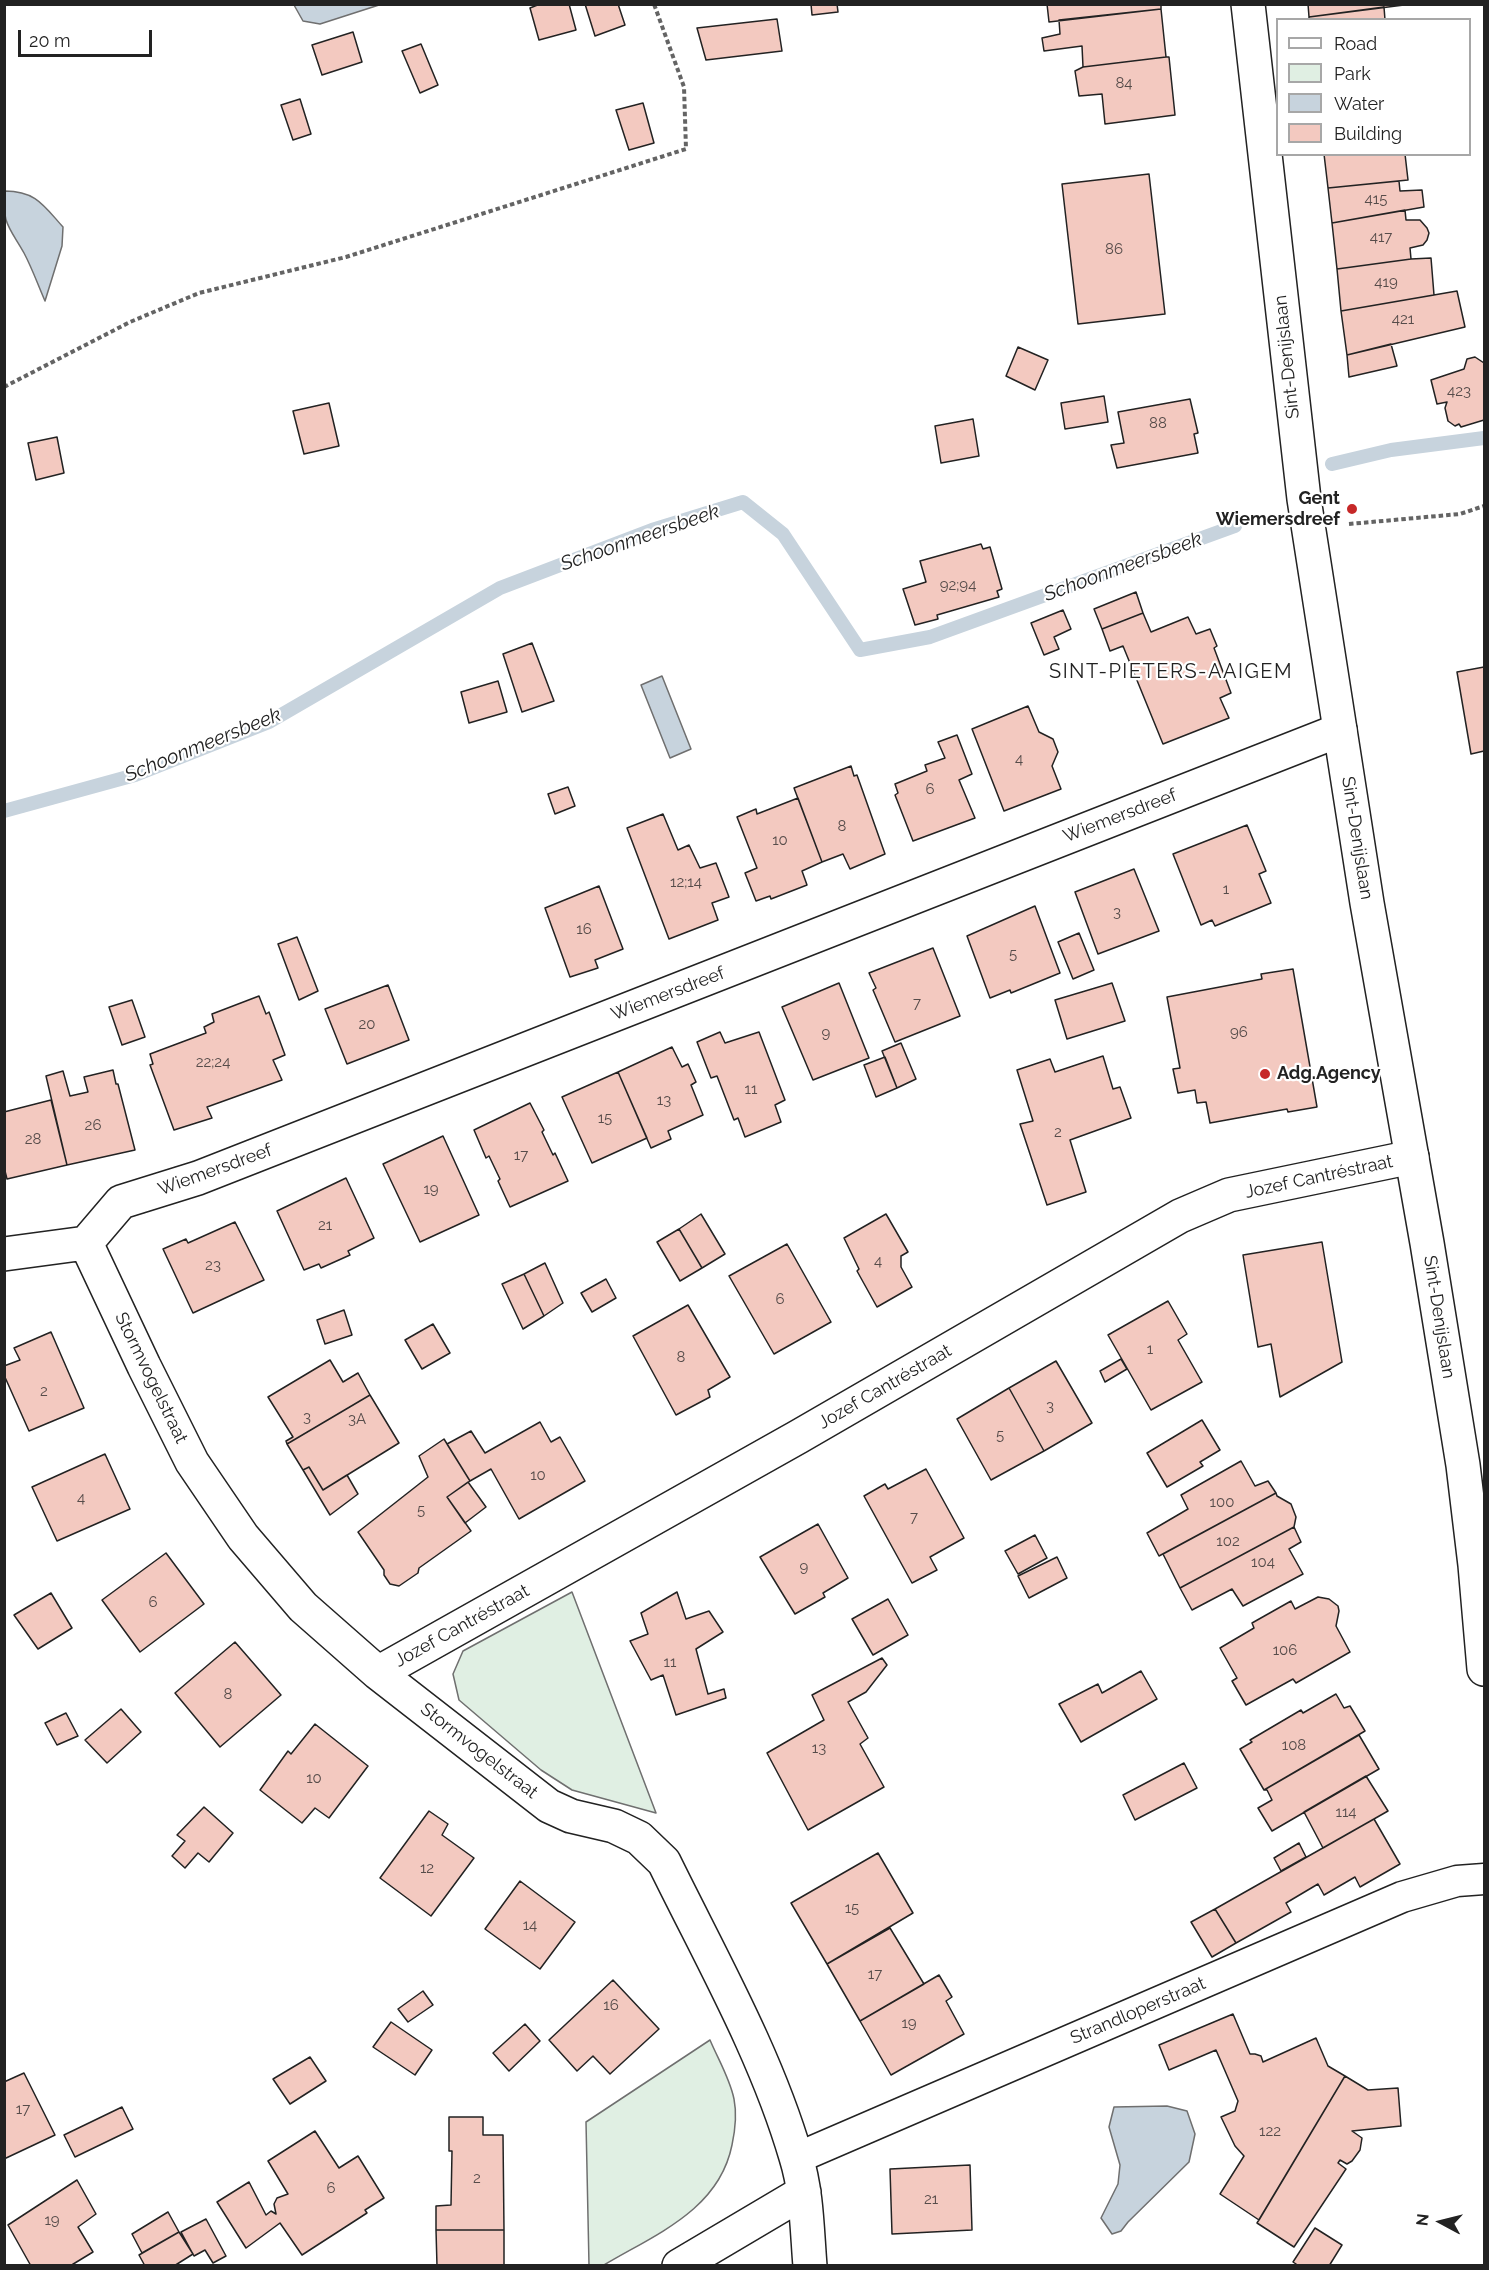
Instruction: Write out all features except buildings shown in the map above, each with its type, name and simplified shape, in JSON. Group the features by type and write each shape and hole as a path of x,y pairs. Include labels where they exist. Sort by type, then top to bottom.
{"street":[{"name":"Sint-Denijslaan","path":"1248,4 1308,528 1367,903 1463,1465 1485,1669"},
{"name":"Wiemersdreef","path":"86,1243 121,1203 198,1178 1340,730"},
{"name":"Jozef Cantréstraat","path":"378,1672 798,1437 1180,1216 1229,1195 1412,1157"},
{"path":"4,1254 86,1243"},
{"name":"Stormvogelstraat","path":"86,1243 192,1462 243,1537 303,1607 378,1672 549,1806 571,1816 614,1826 631,1834 639,1838 664,1862 758,2052 796,2158 804,2192 810,2265"},
{"name":"Strandloperstraat","path":"796,2158 1402,1897 1456,1881 1485,1878"},
{"path":"679,2265 804,2192"}],"path":[{"path":"4,387 130,322 199,293 346,257 686,149 684,87 654,4"},
{"path":"1308,528 1460,514 1485,506"}],"green space":[{"path":"572,1592 656,1813 572,1790 541,1770 459,1700 453,1674 463,1651"},
{"path":"710,2040 730,2084 735,2105 734,2134 725,2168 714,2187 683,2218 604,2265 589,2265 586,2122"}],"water":[{"path":"294,5 379,5 320,24 303,21"},
{"path":"5,191 32,197 44,206 63,227 62,246 45,301 27,259 8,225 4,211"},
{"path":"662,676 691,749 670,758 641,685"},
{"path":"1167,2106 1187,2111 1195,2134 1189,2162 1121,2231 1112,2234 1101,2218 1118,2184 1120,2165 1109,2127 1114,2107"}],"waterway":[{"name":"Schoonmeersbeek","path":"1332,464 1391,450 1484,438"},
{"name":"Schoonmeersbeek","path":"4,811 135,775 269,722 500,588 652,530 743,502 783,534 860,650 930,637 1235,526"}],"place":[{"name":"Gent Wiemersdreef","path":"1352,509"},
{"name":"Adg.Agency","path":"1265,1074"}],"district":[{"name":"SINT-PIETERS-AAIGEM","path":"1171,672"}]}
